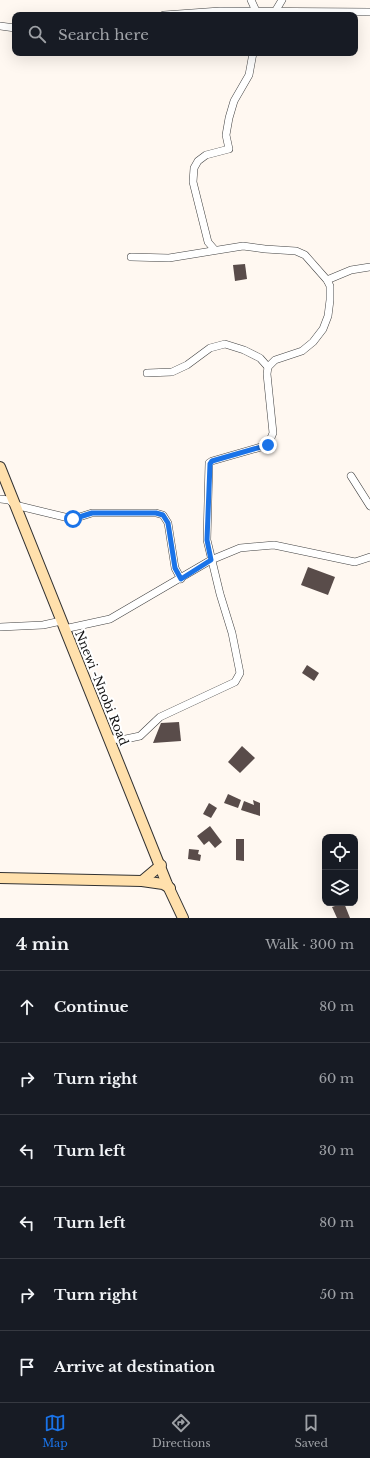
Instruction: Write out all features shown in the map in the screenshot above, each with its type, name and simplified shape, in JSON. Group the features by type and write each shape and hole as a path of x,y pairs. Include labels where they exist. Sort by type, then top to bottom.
{"main road":[{"name":"Nnewi -Nnobi Road","path":"0,467 62,625 183,918"},
{"path":"142,881 161,865"},
{"path":"0,878 142,881 163,884 170,888"}],"street":[{"path":"251,0 257,12"},
{"path":"276,10 282,0"},
{"path":"263,12 276,10 370,12"},
{"path":"206,12 238,12"},
{"path":"0,26 12,28"},
{"path":"214,249 208,242 193,182 194,168 198,161 206,155 229,149 226,135 229,118 234,100 249,75 252,56"},
{"path":"108,738 121,740 140,736 160,717 235,682 240,673 232,633 211,560 207,540 210,464 212,461 262,448 268,445 272,440 273,434 267,374 268,367 275,360 302,351 313,342 323,329 328,316 330,300 330,286 327,280 305,255 296,251 243,246 214,249 169,258 131,257"},
{"path":"327,280 352,270 370,267"},
{"path":"147,372 172,372 188,365 210,348 225,344 244,350 260,358 268,367"},
{"path":"351,476 370,506"},
{"path":"0,499 9,500 15,506 73,519 92,513 156,513 163,515 168,523 175,568 181,579"},
{"path":"0,627 62,625 110,619 181,579 211,560 240,548 274,545 355,562 370,557"}],"building":[{"path":"245,264 247,279 235,281 233,265"},
{"path":"308,567 335,577 328,595 301,585"},
{"path":"307,665 319,673 314,681 302,673"},
{"path":"179,722 181,741 153,743 161,723"},
{"path":"242,746 255,758 240,773 228,762"},
{"path":"228,794 241,800 238,808 224,803"},
{"path":"253,800 260,803 260,816 241,810 244,801 254,805"},
{"path":"209,803 217,808 211,818 203,814"},
{"path":"210,826 222,842 215,848 209,841 204,845 197,836"},
{"path":"236,839 244,839 244,861 236,860"},
{"path":"189,849 199,850 198,854 201,855 200,861 188,859"},
{"path":"345,906 350,918 337,918 332,907"}],"route":[{"path":"73,519 92,513 156,513 163,515 168,523 175,568 181,579 211,560 207,540 209,492 208,469 210,464 212,461 262,448 268,445"}]}
